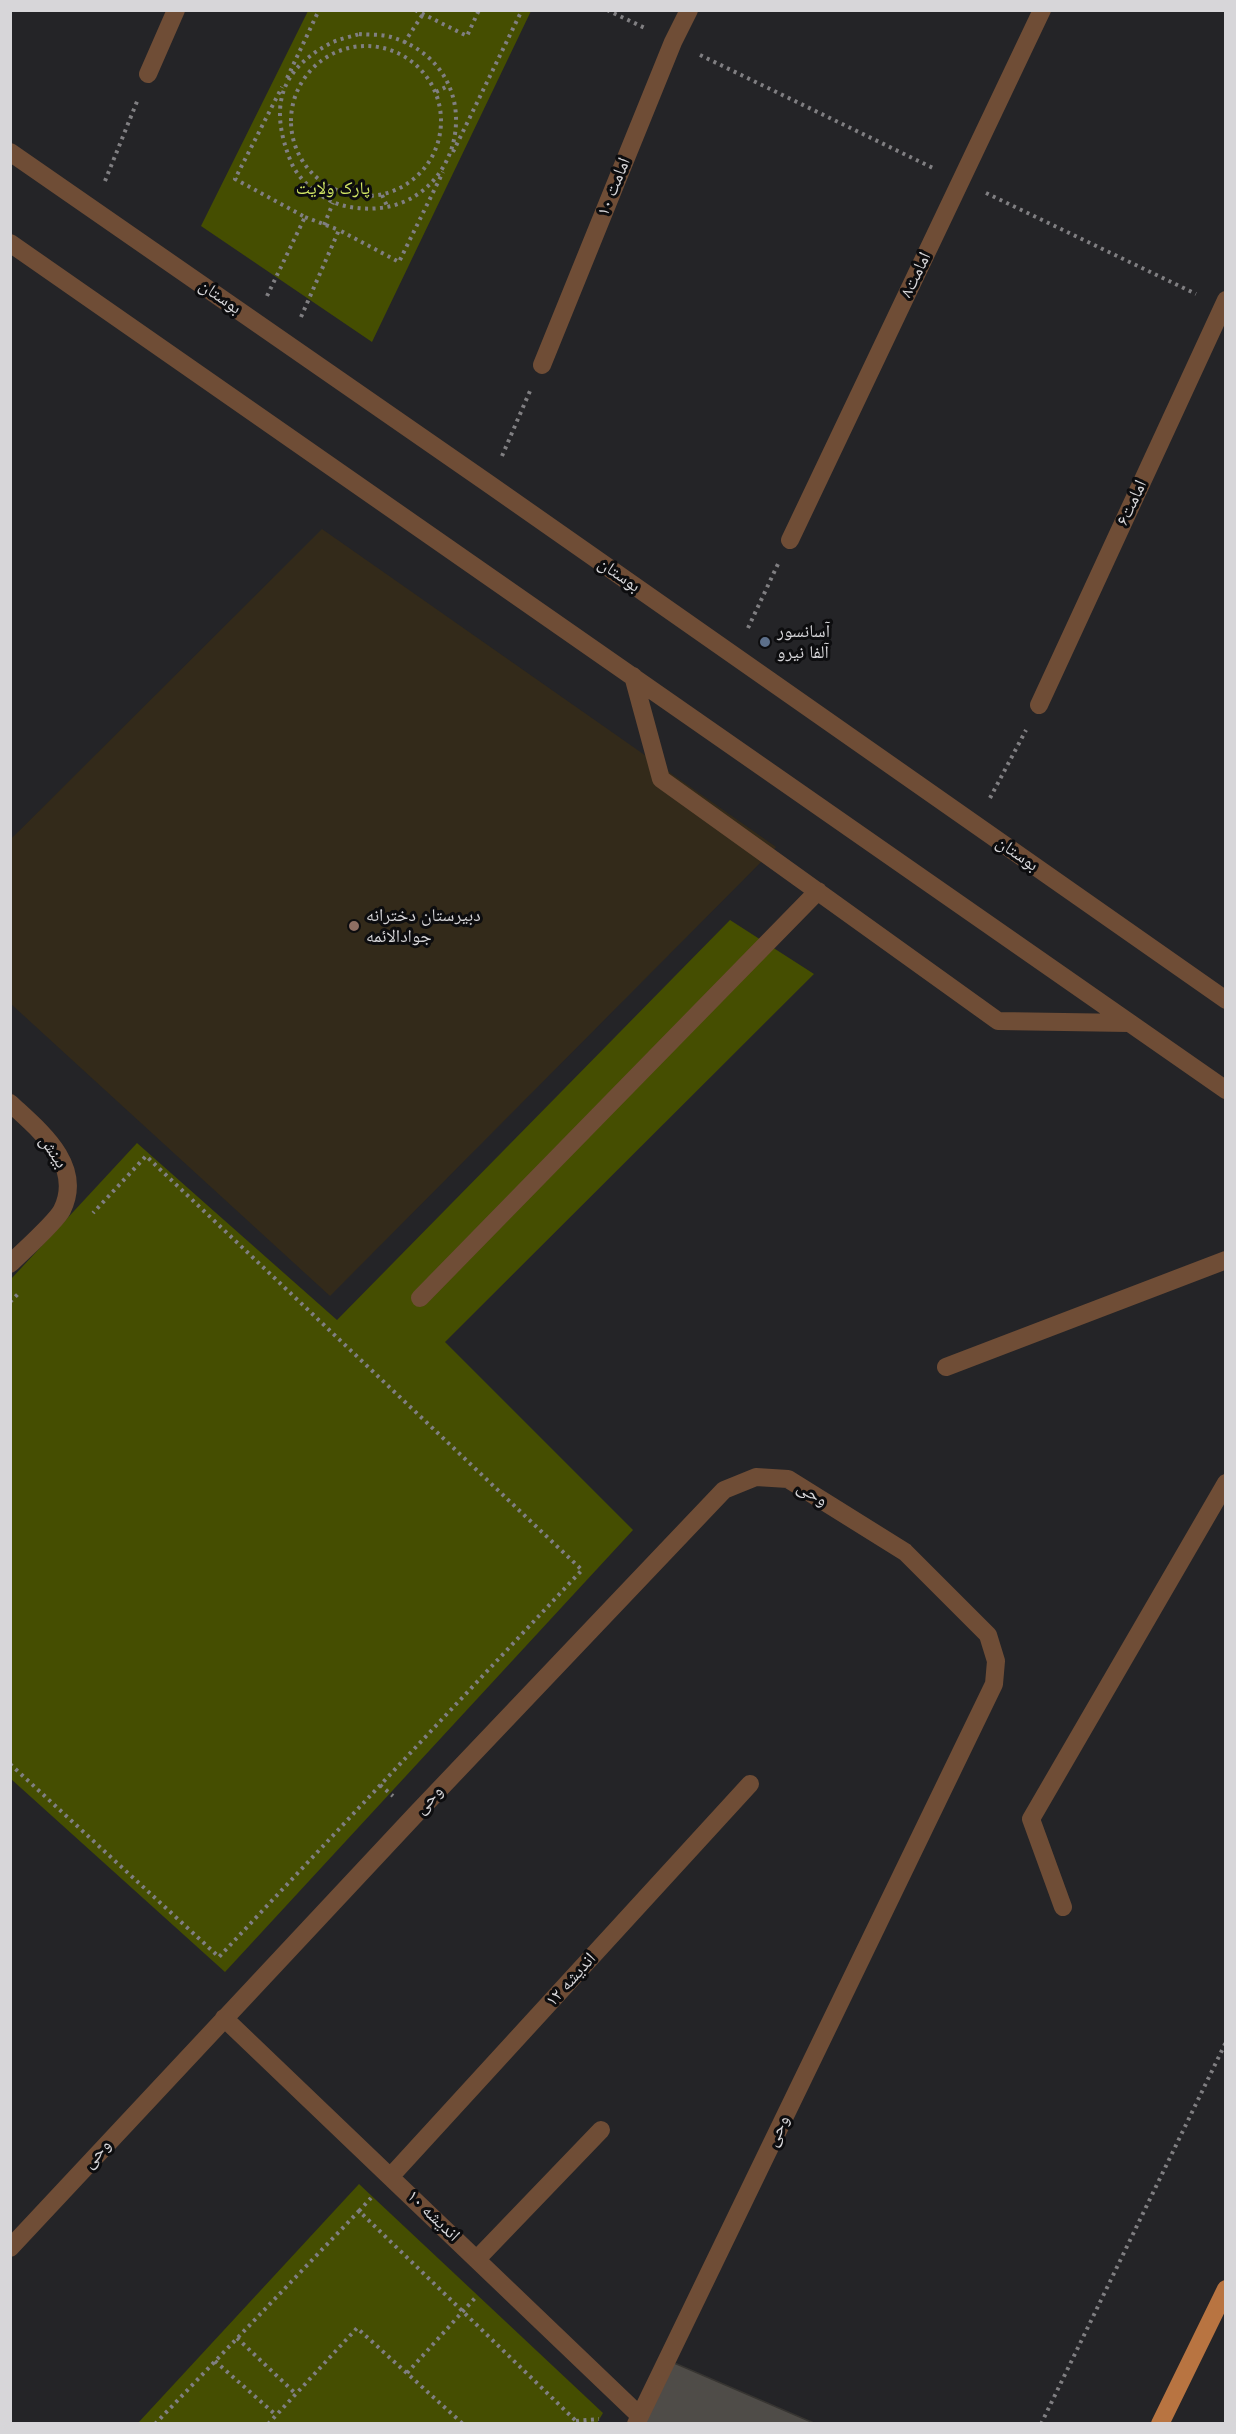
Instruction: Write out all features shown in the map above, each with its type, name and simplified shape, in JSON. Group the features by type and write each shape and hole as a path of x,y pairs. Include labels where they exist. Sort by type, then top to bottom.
{"main road":[{"path":"1160,2424 1226,2289"}],"street":[{"path":"148,74 176,10"},
{"name":"امامت ۱۰","path":"542,365 673,42 689,10"},
{"name":"امامت۸","path":"790,540 1042,10"},
{"name":"بوستان","path":"10,152 1226,1000"},
{"path":"10,243 1226,1090"},
{"name":"امامت۶","path":"1039,705 1224,304"},
{"path":"633,676 661,779 998,1021 1129,1023"},
{"path":"420,1298 818,891"},
{"name":"بینش","path":"10,1103 44,1136 65,1165 69,1187 61,1212 10,1264"},
{"path":"946,1367 1226,1260"},
{"name":"وحی","path":"10,2248 224,2018 724,1490 756,1477 788,1479 905,1552 988,1635 996,1661 994,1684 638,2420"},
{"path":"1063,1907 1031,1819 1226,1483"},
{"name":"اندیشه ۱۲","path":"391,2176 750,1784"},
{"name":"اندیشه ۱۰","path":"224,2018 495,2276 638,2420"},
{"path":"477,2259 601,2130"}],"path":[{"path":"319,10 235,179 305,217 339,230 399,262 521,11"},
{"path":"415,10 467,36 479,10"},
{"path":"607,10 961,181 1224,304"},
{"path":"405,43 423,14"},
{"path":"359,34 390,36 418,48 440,69 454,97 457,127 450,157 435,180 413,197 387,208 360,209 333,202 310,188 293,166 282,141 279,114 284,83 307,59 330,43 359,34"},
{"path":"360,45 386,47 410,58 428,76 436,92 440,99 442,125 436,151 423,171 404,186 381,195 358,196 335,190 314,176 300,157 291,138 291,111 298,88 313,67 335,51 360,45"},
{"path":"307,59 313,67"},
{"path":"93,210 148,74"},
{"path":"436,92 448,86"},
{"path":"282,141 291,138"},
{"path":"381,195 387,208"},
{"path":"324,225 333,202"},
{"path":"255,322 305,217"},
{"path":"289,345 339,230"},
{"path":"489,484 542,365"},
{"path":"735,656 790,540"},
{"path":"976,825 1039,705"},
{"path":"10,1764 219,1958 582,1570 146,1156"},
{"path":"1041,2424 1226,2042"},
{"path":"155,2424 359,2211 576,2421 574,2424"},
{"path":"407,2373 495,2276"},
{"path":"268,2424 357,2328 463,2424"},
{"path":"237,2338 296,2394"},
{"path":"215,2361 276,2415"}],"shaded area":[{"name":"دبیرستان دخترانه جوادالائمه","path":"322,529 776,847 330,1296 11,1004 10,840"}],"green space":[{"name":"پارک ولایت","path":"308,11 531,11 372,342 201,226"},
{"path":"730,920 814,974 445,1342 633,1530 225,1972 11,1779 11,1279 137,1143 337,1320"},
{"path":"359,2184 603,2413 597,2423 138,2423"}],"building":[{"path":"665,2359 816,2424 633,2424"}],"place":[{"name":"آسانسور آلفا نيرو","path":"765,642"},
{"name":"دبیرستان دخترانه جوادالائمه","path":"354,926"}]}
